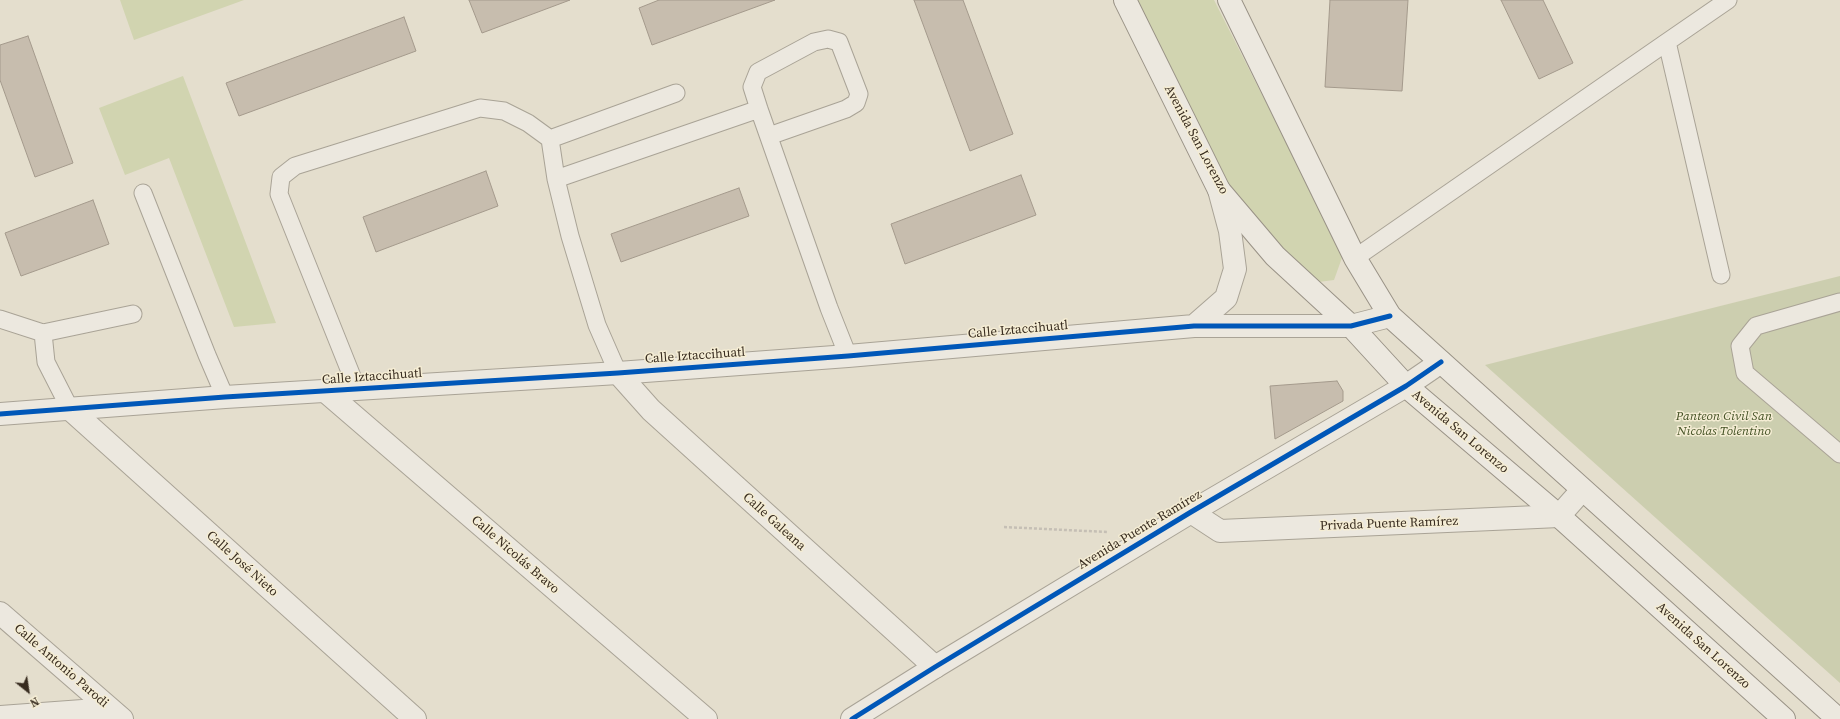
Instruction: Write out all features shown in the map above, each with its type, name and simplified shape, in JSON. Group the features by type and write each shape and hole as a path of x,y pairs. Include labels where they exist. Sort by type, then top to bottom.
{"street":[{"name":"Avenida San Lorenzo","path":"1125,0 1219,190 1275,256 1351,326 1406,386 1559,516 1784,719"},
{"path":"1229,0 1355,258 1390,316 1838,719"},
{"path":"1194,326 1226,298 1235,268 1230,231 1219,190"},
{"name":"Calle Iztaccihuatl","path":"0,414 225,397 618,373 848,356 1194,326 1351,326 1390,316"},
{"name":"Avenida Puente Ramírez","path":"852,719 935,666 1191,512 1406,386 1440,362"},
{"name":"Calle Galeana","path":"618,373 651,410 935,666"},
{"name":"Calle Nicolás Bravo","path":"325,391 706,719"},
{"name":"Calle José Nieto","path":"70,409 415,719"},
{"path":"1559,516 1582,490"},
{"name":"Privada Puente Ramírez","path":"1191,512 1220,531 1559,516"},
{"name":"Calle Antonio Parodi","path":"0,613 116,714"},
{"path":"0,717 116,714"}],"lane":[{"path":"1355,258 1728,0"},
{"path":"769,136 846,109 856,103 859,94 838,42 828,39 814,42 758,72 752,87 759,109 848,356"},
{"path":"1667,42 1721,275"},
{"path":"550,139 676,92"},
{"path":"357,389 279,194 281,177 294,166 480,108 504,112 528,123 550,139 556,179 570,236 597,325 618,373"},
{"path":"556,179 759,109"},
{"path":"143,193 207,356 225,397"},
{"path":"1840,302 1756,326 1740,346 1745,373 1840,454"},
{"path":"0,319 43,332 132,314"},
{"path":"43,332 46,362 70,409"}],"path":[{"path":"1004,527 1116,532 1128,550"}],"green space":[{"path":"120,0 244,0 134,40"},
{"path":"1133,0 1214,0 1343,255 1334,280 1303,284 1224,187"},
{"path":"183,76 276,323 234,327 169,158 125,175 99,108"},
{"name":"Panteon Civil San Nicolas Tolentino","path":"1840,276 1840,683 1485,365"}],"building":[{"path":"469,0 570,0 482,33"},
{"path":"659,0 775,0 652,45 639,8"},
{"path":"914,0 963,0 1013,134 970,151"},
{"path":"1330,0 1408,0 1402,91 1325,87"},
{"path":"1501,0 1543,0 1573,63 1539,79"},
{"path":"404,17 416,51 239,116 226,83"},
{"path":"28,36 73,163 35,177 0,80 0,45"},
{"path":"486,171 498,206 376,252 363,217"},
{"path":"1021,175 1036,215 905,264 891,224"},
{"path":"739,188 749,216 621,262 611,234"},
{"path":"93,200 109,244 21,276 5,233"},
{"path":"1337,381 1343,391 1343,401 1275,439 1270,386"}],"cycle path":[{"path":"0,414 225,397 618,373 848,356 1194,326 1351,326 1390,316"},
{"path":"852,719 1191,512 1406,386 1441,362"}]}
